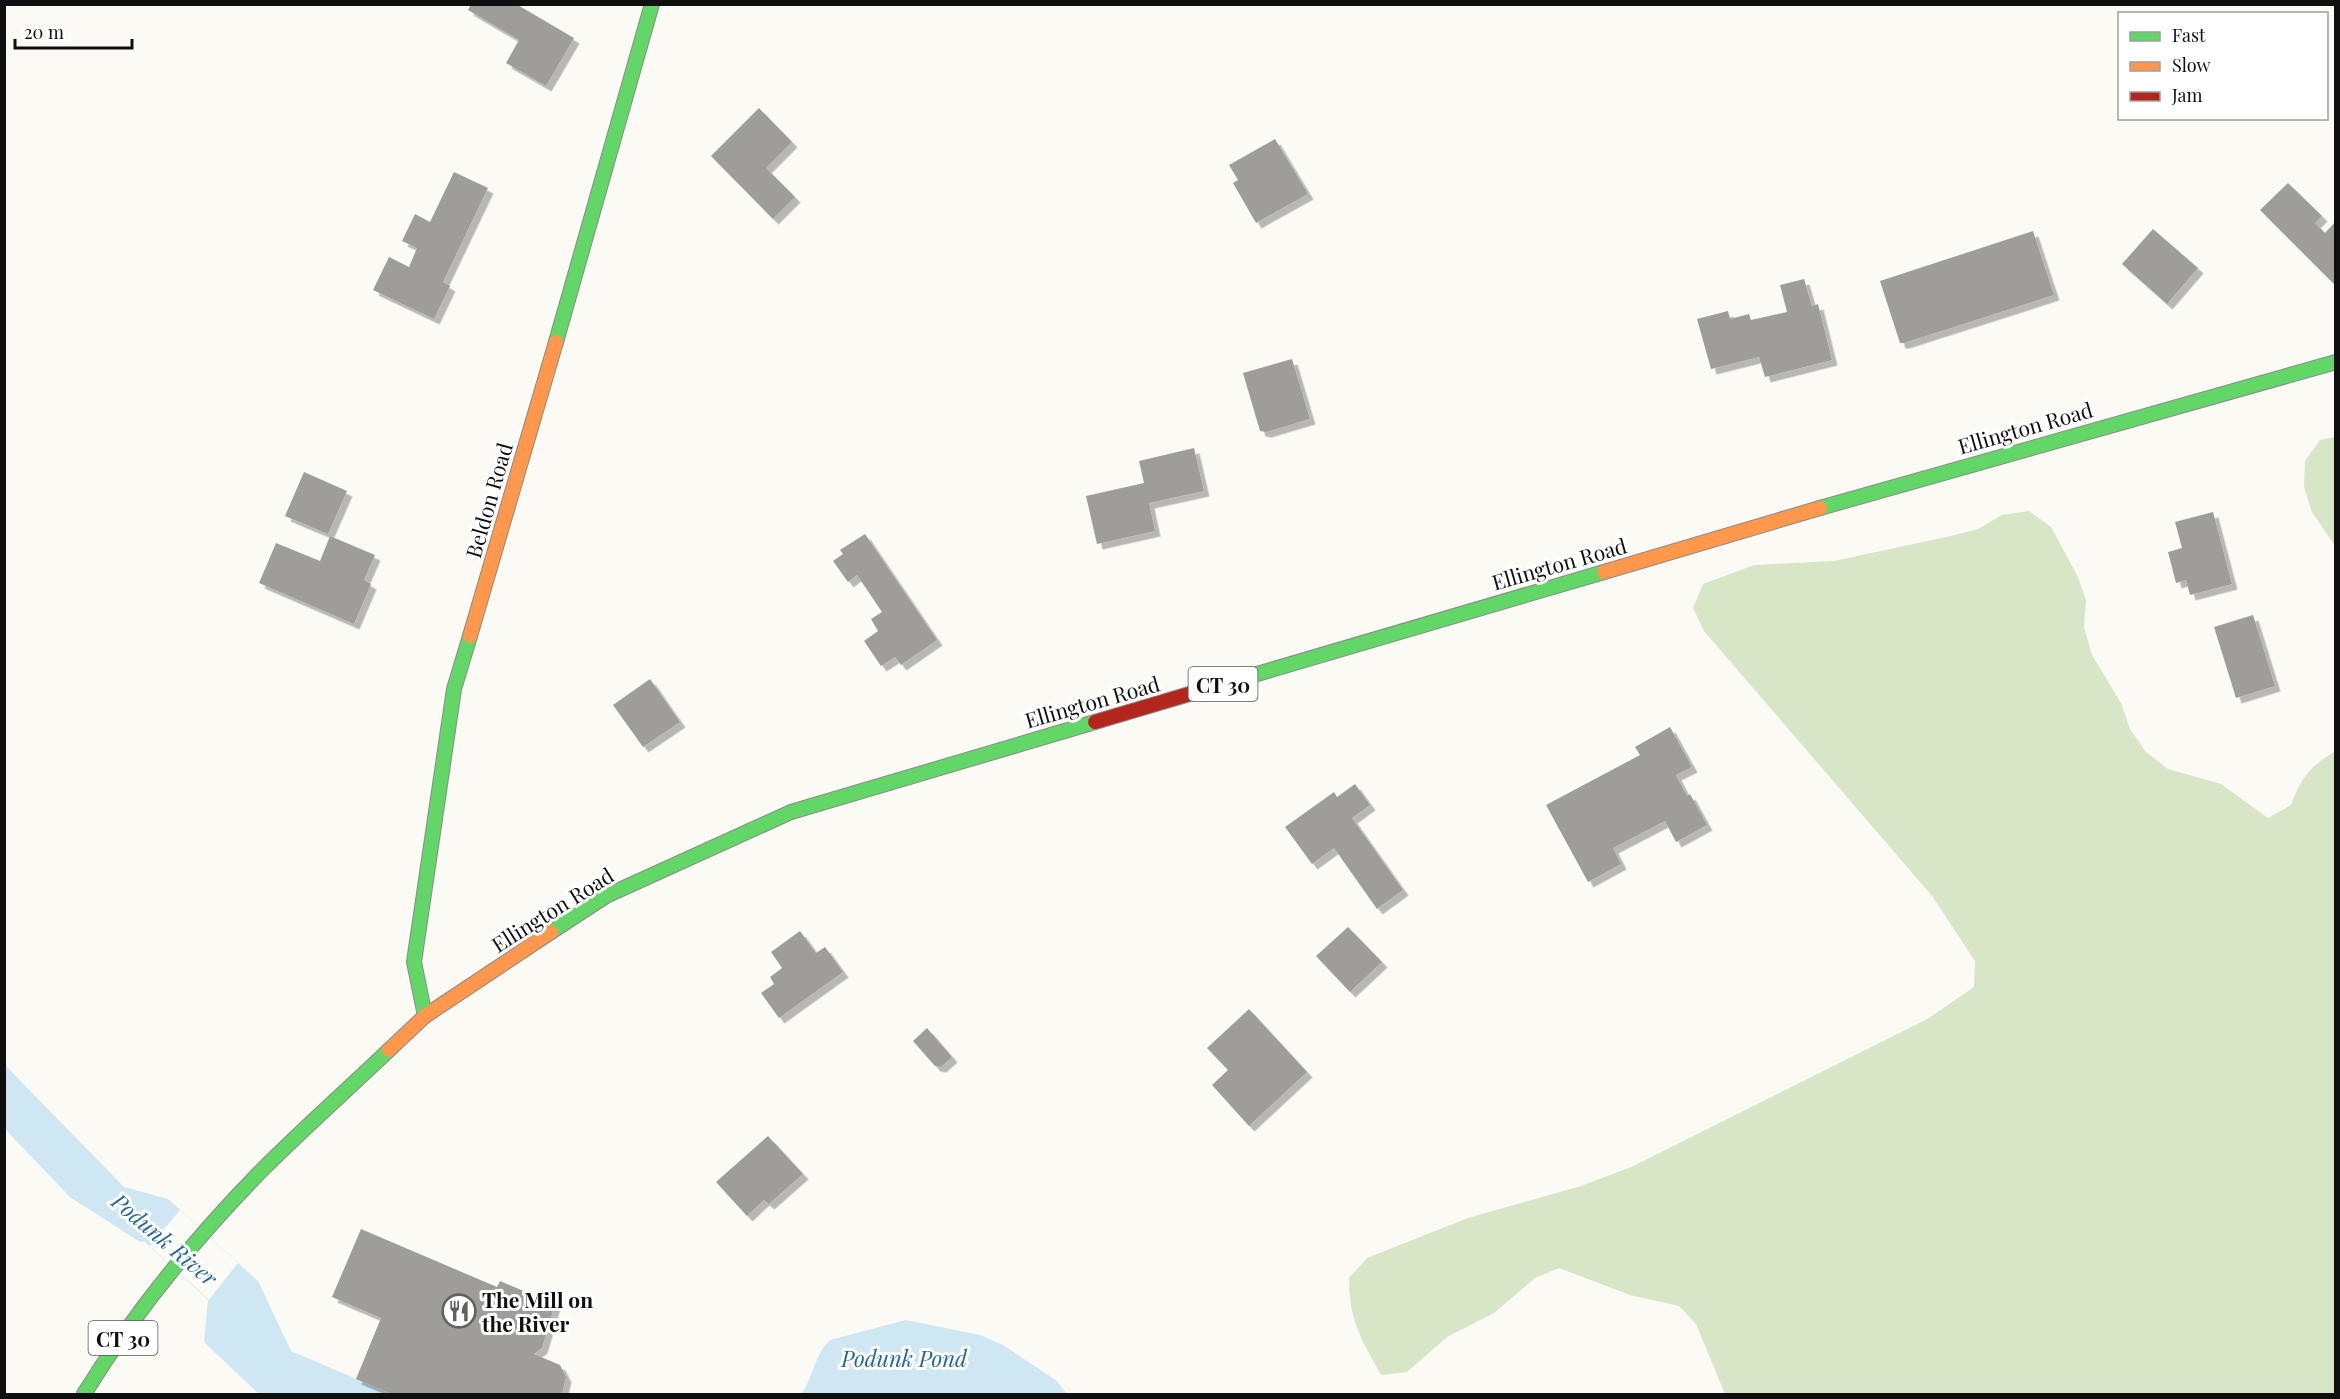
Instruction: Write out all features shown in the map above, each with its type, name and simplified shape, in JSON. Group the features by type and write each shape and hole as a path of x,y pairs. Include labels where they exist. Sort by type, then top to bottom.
{"main road":[{"name":"Beldon Road","path":"425,1016 414,962 454,689 598,199 652,4"},
{"name":"Ellington Road","path":"84,1395 164,1282 250,1182 425,1016 606,896 791,812 1833,504 2336,362"}],"green space":[{"path":"2336,437 2335,546 2312,512 2304,487 2305,461 2320,440"},
{"path":"2029,511 2051,527 2077,575 2086,600 2084,627 2092,655 2121,703 2130,729 2146,752 2168,769 2221,784 2268,818 2291,805 2308,773 2335,751 2335,1394 1725,1394 1696,1324 1679,1306 1630,1295 1559,1268 1535,1278 1494,1313 1447,1337 1407,1372 1381,1375 1357,1329 1351,1306 1349,1278 1367,1258 1468,1218 1581,1186 1631,1167 1929,1018 1974,987 1975,961 1932,896 1704,631 1693,608 1703,584 1754,565 1834,561 1951,536 1978,529 2002,515"}],"water":[{"name":"Podunk River","path":"4,1064 124,1187 168,1199 258,1281 291,1351 392,1394 259,1394 204,1342 208,1300 145,1242 140,1242 70,1197 5,1129"},
{"name":"Podunk Pond","path":"906,1320 980,1335 1003,1345 1057,1381 1067,1394 801,1394 821,1352 830,1340"}],"pier":[{"path":"180,1210 238,1263 209,1300 150,1246"}],"building":[{"path":"471,4 516,4 574,38 546,86 506,63 519,40 468,10"},
{"path":"759,108 792,142 766,168 795,197 773,219 711,156"},
{"path":"1275,139 1308,194 1256,223 1233,183 1238,180 1229,165"},
{"path":"454,172 488,188 443,282 450,286 434,319 373,290 389,257 409,267 417,248 402,241 415,214 430,222"},
{"path":"2288,183 2322,216 2315,223 2325,233 2336,221 2336,286 2260,210"},
{"path":"2153,229 2198,268 2167,304 2122,264"},
{"path":"2033,231 2054,295 1900,343 1880,281"},
{"path":"1804,279 1812,306 1818,304 1832,360 1765,377 1759,357 1711,369 1697,319 1728,311 1730,319 1749,314 1751,320 1787,312 1780,285"},
{"path":"1292,359 1310,419 1266,432 1260,431 1243,373"},
{"path":"1194,448 1204,491 1149,503 1155,531 1097,544 1086,496 1144,483 1139,461"},
{"path":"304,472 347,491 328,534 285,516"},
{"path":"2213,512 2232,584 2190,595 2186,580 2176,583 2168,552 2182,548 2175,522"},
{"path":"865,534 937,640 901,665 895,657 881,666 864,641 878,631 871,619 882,612 857,575 848,582 833,561 843,554 840,550"},
{"path":"330,536 375,555 364,580 371,584 354,624 259,583 276,543 320,561"},
{"path":"2253,615 2275,686 2236,698 2214,627"},
{"path":"650,679 680,722 643,747 613,705"},
{"path":"1670,727 1692,767 1676,775 1687,796 1690,794 1707,825 1676,842 1665,821 1613,848 1621,864 1588,882 1546,805 1640,755 1635,747"},
{"path":"1355,784 1370,805 1352,818 1403,890 1377,909 1334,848 1312,864 1285,827 1334,792 1337,797"},
{"path":"1348,927 1382,962 1350,992 1316,956"},
{"path":"800,931 816,953 825,947 843,972 779,1018 761,993 774,984 770,977 782,968 771,952"},
{"path":"1249,1009 1307,1072 1249,1126 1212,1085 1228,1070 1207,1048"},
{"path":"927,1028 952,1057 941,1067 935,1066 913,1041"},
{"path":"768,1136 803,1174 769,1204 764,1200 747,1216 716,1182"},
{"name":"The Mill on the River","path":"361,1229 497,1287 500,1281 555,1304 542,1348 534,1354 560,1365 566,1377 562,1394 392,1394 356,1379 381,1318 332,1297"}],"traffic: fast":[{"path":"556,342 652,4"},
{"path":"1820,508 2336,362"},
{"path":"1240,679 1604,572"},
{"path":"425,1016 414,962 454,689 470,636"},
{"path":"551,932 606,896 791,812 1095,722"},
{"path":"84,1394 145,1305 214,1221 278,1154 389,1050"}],"traffic: slow":[{"path":"470,636 556,342"},
{"path":"1604,572 1820,508"},
{"path":"389,1050 425,1016 551,932"}],"traffic: jam":[{"path":"1095,722 1240,679"}],"place":[{"name":"The Mill on the River","path":"459,1311"}]}
